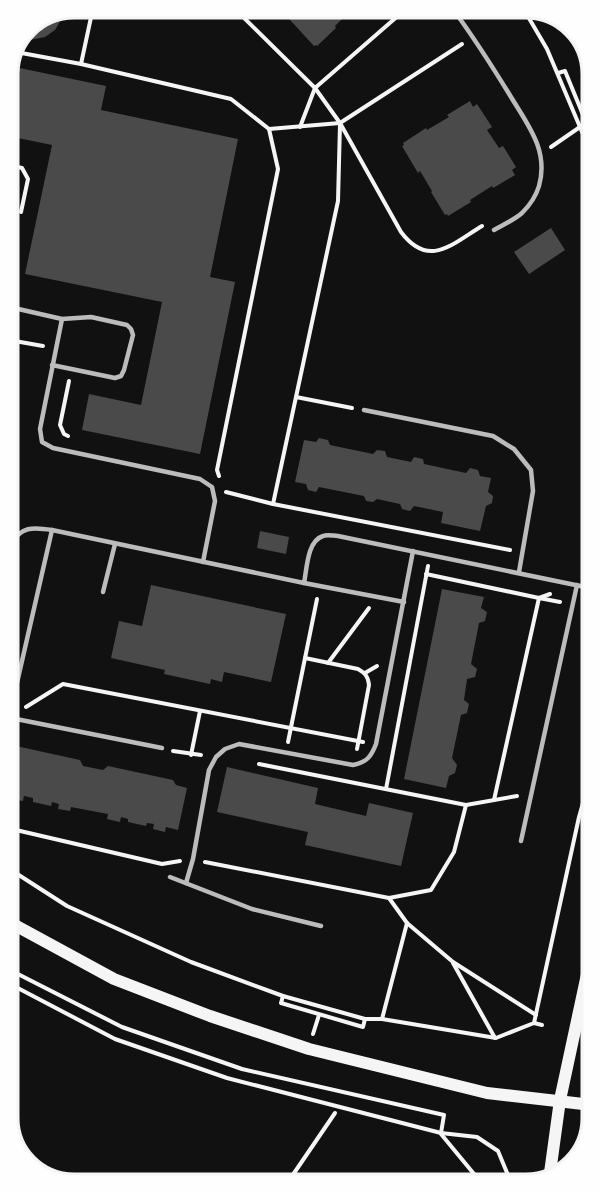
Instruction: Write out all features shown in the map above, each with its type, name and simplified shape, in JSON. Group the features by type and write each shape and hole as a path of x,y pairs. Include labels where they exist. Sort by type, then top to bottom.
{"main road":[{"path":"18,927 114,979 210,1016 309,1049 487,1093 582,1103"},
{"path":"551,1168 560,1100 582,998"}],"lane":[{"path":"459,18 529,128 541,154 540,180 532,200 519,215 494,231"},
{"path":"18,309 63,319 91,317 127,325 131,329 133,335 121,376 115,378 52,365"},
{"path":"63,319 40,429 42,442 53,448 200,479 212,487 215,501 203,562"},
{"path":"364,410 493,436 514,449 531,470 533,491 519,572"},
{"path":"18,534 27,529 52,530 320,587 404,602"},
{"path":"18,675 52,530"},
{"path":"304,583 311,549 316,540 325,535 430,554 582,586"},
{"path":"103,592 115,544"},
{"path":"186,883 193,859 209,771 216,757 225,749 239,744 353,765 364,763 372,756 414,551"},
{"path":"521,841 577,585"},
{"path":"18,720 162,748"},
{"path":"170,877 252,909 321,926"}],"path":[{"path":"81,64 91,18"},
{"path":"244,18 315,88 340,123 409,241 420,249 433,252 445,248 489,222 494,231"},
{"path":"300,127 315,88 396,18"},
{"path":"529,18 547,49 582,131"},
{"path":"269,129 340,123 473,37"},
{"path":"22,53 81,64 231,99 269,129 278,168 218,470 220,481"},
{"path":"558,74 565,71 582,112"},
{"path":"273,504 338,201 340,123"},
{"path":"541,154 580,126"},
{"path":"18,167 22,168 28,179 21,213 18,215"},
{"path":"18,342 56,348"},
{"path":"71,437 64,434 60,425 72,369"},
{"path":"296,397 364,410"},
{"path":"206,468 218,470"},
{"path":"222,491 273,504 522,553"},
{"path":"386,789 434,536"},
{"path":"283,769 320,587"},
{"path":"328,663 377,597"},
{"path":"494,800 539,598 573,604"},
{"path":"305,658 358,669 369,679 350,782"},
{"path":"19,711 63,684 393,748"},
{"path":"191,755 200,711"},
{"path":"162,748 191,755 216,757"},
{"path":"250,762 466,805 532,794"},
{"path":"18,830 162,864 193,859 389,898 431,890 454,852 466,805"},
{"path":"534,1023 582,810"},
{"path":"18,874 67,906 191,962 284,996 365,1019 382,1019 495,1038 534,1023 542,1025"},
{"path":"389,898 407,923 453,962 536,1015"},
{"path":"382,1019 407,923"},
{"path":"453,962 495,1038"},
{"path":"18,974 123,1028 242,1069 444,1115 441,1133 473,1174"},
{"path":"18,989 115,1039 226,1078 441,1133 477,1137 498,1151 508,1174"},
{"path":"284,996 281,1004 319,1015 363,1027 365,1019"},
{"path":"293,1174 335,1113"}],"building":[{"path":"288,18 343,18 335,26 336,28 317,46 314,46"},
{"path":"61,20 55,30 45,37 30,40 46,26"},
{"path":"19,68 106,86 101,110 238,139 210,277 235,282 200,454 82,430 89,394 141,405 162,302 25,274 52,145 18,138"},
{"path":"470,101 473,107 477,104 492,127 487,130 499,148 503,146 516,167 512,170 515,175 493,188 492,186 448,216 445,215 420,171 418,173 402,146 403,143 449,117 447,115"},
{"path":"551,228 565,250 529,274 514,252"},
{"path":"319,438 328,440 330,445 373,454 377,450 385,451 387,457 411,462 414,457 423,459 424,464 466,473 470,468 478,470 480,476 491,478 488,492 493,496 492,503 486,506 480,531 441,523 443,512 414,506 410,511 402,509 400,504 377,499 373,502 366,501 364,496 319,487 316,492 308,490 306,484 295,482 304,440 316,442"},
{"path":"260,531 289,537 286,554 257,548"},
{"path":"151,585 286,614 271,682 224,672 222,682 211,679 210,684 164,674 165,670 111,658 119,621 142,626"},
{"path":"442,589 484,597 481,608 487,612 485,621 479,623 471,664 477,669 475,677 467,679 464,700 469,704 467,713 461,715 452,758 457,765 455,773 449,776 446,788 404,779"},
{"path":"18,746 80,760 83,766 103,770 108,766 173,780 176,785 187,788 178,830 166,827 165,832 153,829 154,824 147,823 146,826 128,822 128,819 121,817 120,822 107,819 108,814 71,807 70,811 58,809 59,804 52,802 51,806 33,802 33,798 24,796 23,801 18,800"},
{"path":"227,767 318,788 315,804 366,816 369,803 413,813 401,866 305,845 308,832 217,812"}]}
